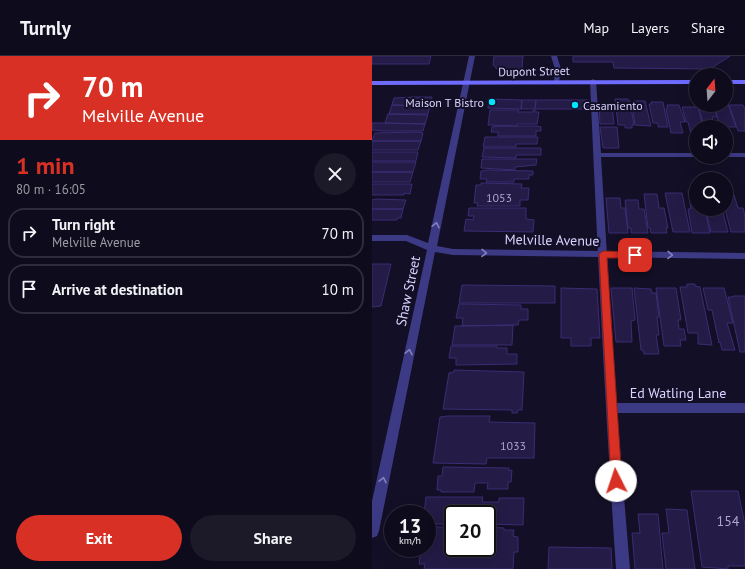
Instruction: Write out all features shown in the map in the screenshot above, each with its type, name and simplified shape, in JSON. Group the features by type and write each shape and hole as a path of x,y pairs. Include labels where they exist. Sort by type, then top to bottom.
{"main road":[{"name":"Dupont Street","path":"372,83 557,81 689,82"},
{"path":"733,82 745,82"}],"street":[{"name":"Shaw Street","path":"372,531 465,82 472,56"},
{"path":"554,56 558,69 557,81"},
{"path":"593,81 611,408 623,569"},
{"path":"596,155 689,155"},
{"path":"733,155 745,155"},
{"name":"Melville Avenue","path":"372,238 407,238 431,248 453,252 745,256"},
{"name":"Ed Watling Lane","path":"611,408 745,408"}],"building":[{"path":"372,56 431,56 429,64 372,64"},
{"path":"494,56 523,56 522,69 497,69 493,65"},
{"path":"573,56 730,56 712,68 614,68 613,62 573,62"},
{"path":"432,97 430,106 392,105 394,98"},
{"path":"489,99 522,100 521,109 488,108"},
{"path":"615,99 628,99 630,102 634,125 632,125 632,128 625,128 625,125 618,125"},
{"path":"522,100 536,100 535,109 521,109"},
{"path":"536,100 588,100 589,109 535,109"},
{"path":"634,101 645,101 651,126 635,125 632,103 634,103"},
{"path":"651,102 663,102 668,127 658,127 658,123 653,123 649,104 652,104"},
{"path":"599,104 612,104 614,124 600,124"},
{"path":"392,105 430,106 428,114 389,114"},
{"path":"667,105 679,105 685,122 680,122 683,133 671,133 666,109"},
{"path":"733,105 743,105 745,109 745,131 738,131 731,112 733,112"},
{"path":"682,107 689,107 689,112 699,112 701,120 689,120 689,126 688,122 686,122"},
{"path":"490,110 519,110 518,112 533,112 533,110 535,110 535,112 539,112 537,124 517,124 517,126 488,125"},
{"path":"700,112 716,112 717,117 712,117 713,120 702,120"},
{"path":"716,112 731,112 736,127 733,127 733,120 718,120"},
{"path":"388,114 428,115 425,124 385,123"},
{"path":"372,123 425,124 423,131 383,131 372,130"},
{"path":"537,126 541,127 541,131 536,131 536,136 498,136 498,132 491,132 492,127"},
{"path":"600,127 617,127 619,148 603,148"},
{"path":"375,133 423,133 421,141 372,141"},
{"path":"485,137 538,137 537,144 516,144 516,147 483,147"},
{"path":"372,141 421,141 418,150 372,150"},
{"path":"484,148 541,148 541,155 516,155 516,158 482,157"},
{"path":"372,152 418,152 416,161 372,161"},
{"path":"482,159 537,159 536,165 515,167 515,170 481,168"},
{"path":"372,162 416,162 413,172 372,172"},
{"path":"481,171 533,171 533,175 529,175 529,179 514,179 514,182 486,182 487,179 480,179"},
{"path":"372,172 413,172 410,182 372,182"},
{"path":"481,183 522,184 521,188 529,188 528,200 520,200 520,206 477,206 478,203 474,203 476,185 481,185"},
{"path":"372,184 412,184 410,194 372,195"},
{"path":"665,193 682,193 690,232 673,232"},
{"path":"644,194 657,194 659,208 664,208 668,228 666,228 667,233 651,233 650,228 648,228"},
{"path":"734,195 738,208 743,208 745,217 745,232 731,232 727,216 733,216"},
{"path":"606,198 620,198 621,208 625,208 628,233 609,233"},
{"path":"372,200 406,200 403,209 372,209"},
{"path":"625,200 638,200 639,209 644,209 648,233 631,233 631,228 628,228"},
{"path":"469,208 526,208 526,219 534,220 533,232 464,231 466,219 473,220 474,216 468,216"},
{"path":"372,209 403,209 401,218 397,218 397,220 372,220"},
{"path":"689,216 706,216 710,233 692,233"},
{"path":"707,216 724,216 728,232 711,232"},
{"path":"372,264 391,264 381,306 372,307"},
{"path":"687,284 695,284 695,286 700,287 712,345 698,344 698,333 688,333 680,287 687,287"},
{"path":"462,285 555,286 555,303 459,303"},
{"path":"561,288 597,289 600,338 591,338 591,346 571,346 571,338 561,338"},
{"path":"611,288 632,288 635,320 631,321 632,342 616,342"},
{"path":"634,288 651,289 652,293 656,293 659,317 657,317 659,335 656,335 659,354 644,354 643,350 641,350"},
{"path":"656,288 676,288 681,320 678,320 679,329 684,329 686,340 680,340 681,346 664,346"},
{"path":"703,288 724,288 733,323 727,323 735,350 722,350 720,342 719,343 712,310 708,310"},
{"path":"745,296 745,352 740,352 728,297"},
{"path":"459,304 521,305 521,309 528,309 528,320 519,320 518,325 462,326 463,318 456,318"},
{"path":"513,325 512,345 452,345 455,326"},
{"path":"451,346 497,346 497,348 507,348 507,354 517,354 517,364 456,365 456,358 449,358"},
{"path":"454,370 524,372 522,410 518,410 517,413 512,413 512,410 443,409 449,373 454,372"},
{"path":"490,416 489,422 535,423 534,458 487,458 486,464 433,463 440,417"},
{"path":"443,467 509,468 509,471 512,470 511,482 508,482 508,489 487,489 488,483 475,483 474,492 441,492 441,490 437,490 438,476 442,476"},
{"path":"691,491 738,491 745,525 745,566 728,566 728,569 702,567"},
{"path":"426,497 483,497 482,502 499,502 499,498 524,498 523,525 496,524 496,505 444,505 444,524 436,524 436,505 425,505"},
{"path":"666,509 687,510 695,569 666,569 662,533 669,533"},
{"path":"638,514 658,514 663,569 635,569 632,533 640,533"},
{"path":"436,527 444,527 444,557 496,557 496,528 504,528 504,530 514,530 513,536 518,537 518,552 514,552 513,569 424,569 425,564 419,564 420,557 436,557"},
{"path":"549,547 611,548 612,569 548,569"}],"place":[{"name":"Maison T Bistro","path":"492,102"},
{"name":"Casamiento","path":"575,105"}],"route":[{"path":"616,481 603,254 635,255"}]}
